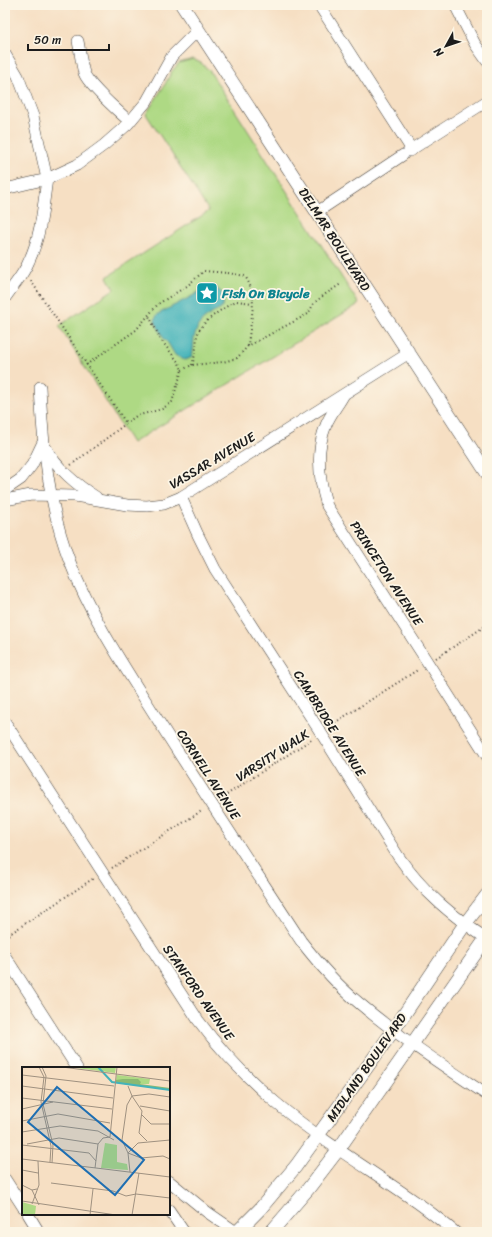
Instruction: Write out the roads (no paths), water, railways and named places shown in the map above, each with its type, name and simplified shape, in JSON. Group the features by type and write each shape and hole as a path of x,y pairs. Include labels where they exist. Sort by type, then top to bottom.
{"main road":[{"name":"DELMAR BOULEVARD","path":"182,5 487,474"},
{"name":"MIDLAND BOULEVARD","path":"237,1232 260,1209 296,1166 465,924 487,895"},
{"name":"MIDLAND BOULEVARD","path":"271,1232 308,1189 338,1150 487,938"}],"street":[{"path":"319,5 408,152"},
{"path":"456,5 475,44 487,61"},
{"path":"5,189 47,179 77,165 104,145 130,121 147,101 172,56 198,30"},
{"path":"78,41 84,73 89,81 130,121"},
{"path":"5,54 18,76 33,116 47,179 37,244 29,263 5,298"},
{"path":"317,212 487,101"},
{"name":"VASSAR AVENUE","path":"5,500 31,495 75,496 127,505 147,506 164,504 181,497 409,353"},
{"name":"CORNELL AVENUE","path":"40,387 43,442 51,496 69,561 98,624 211,804 301,941 315,959 358,1003 392,1030 487,1096"},
{"name":"PRINCETON AVENUE","path":"344,394 326,425 320,448 319,468 322,489 327,506 487,756"},
{"path":"43,442 49,454 64,471 82,488 99,500"},
{"path":"5,490 21,479 32,465 43,442"},
{"name":"CAMBRIDGE AVENUE","path":"181,497 198,536 215,569 407,870 422,887 450,913 487,938"},
{"name":"STANFORD AVENUE","path":"5,722 198,1020 229,1059 254,1083 295,1118 338,1150 422,1206 455,1232"},
{"path":"5,956 76,1067"},
{"path":"5,1179 22,1205"},
{"path":"170,1181 207,1212 237,1232"},
{"path":"170,1211 184,1232"},
{"path":"29,1215 39,1232"}],"water":[{"path":"208,285 214,286 222,293 224,300 223,305 221,309 211,314 198,326 194,338 192,357 184,360 175,355 164,339 155,321 156,316 194,295"}],"place":[{"name":"Fish On Bicycle","path":"207,293"}]}
